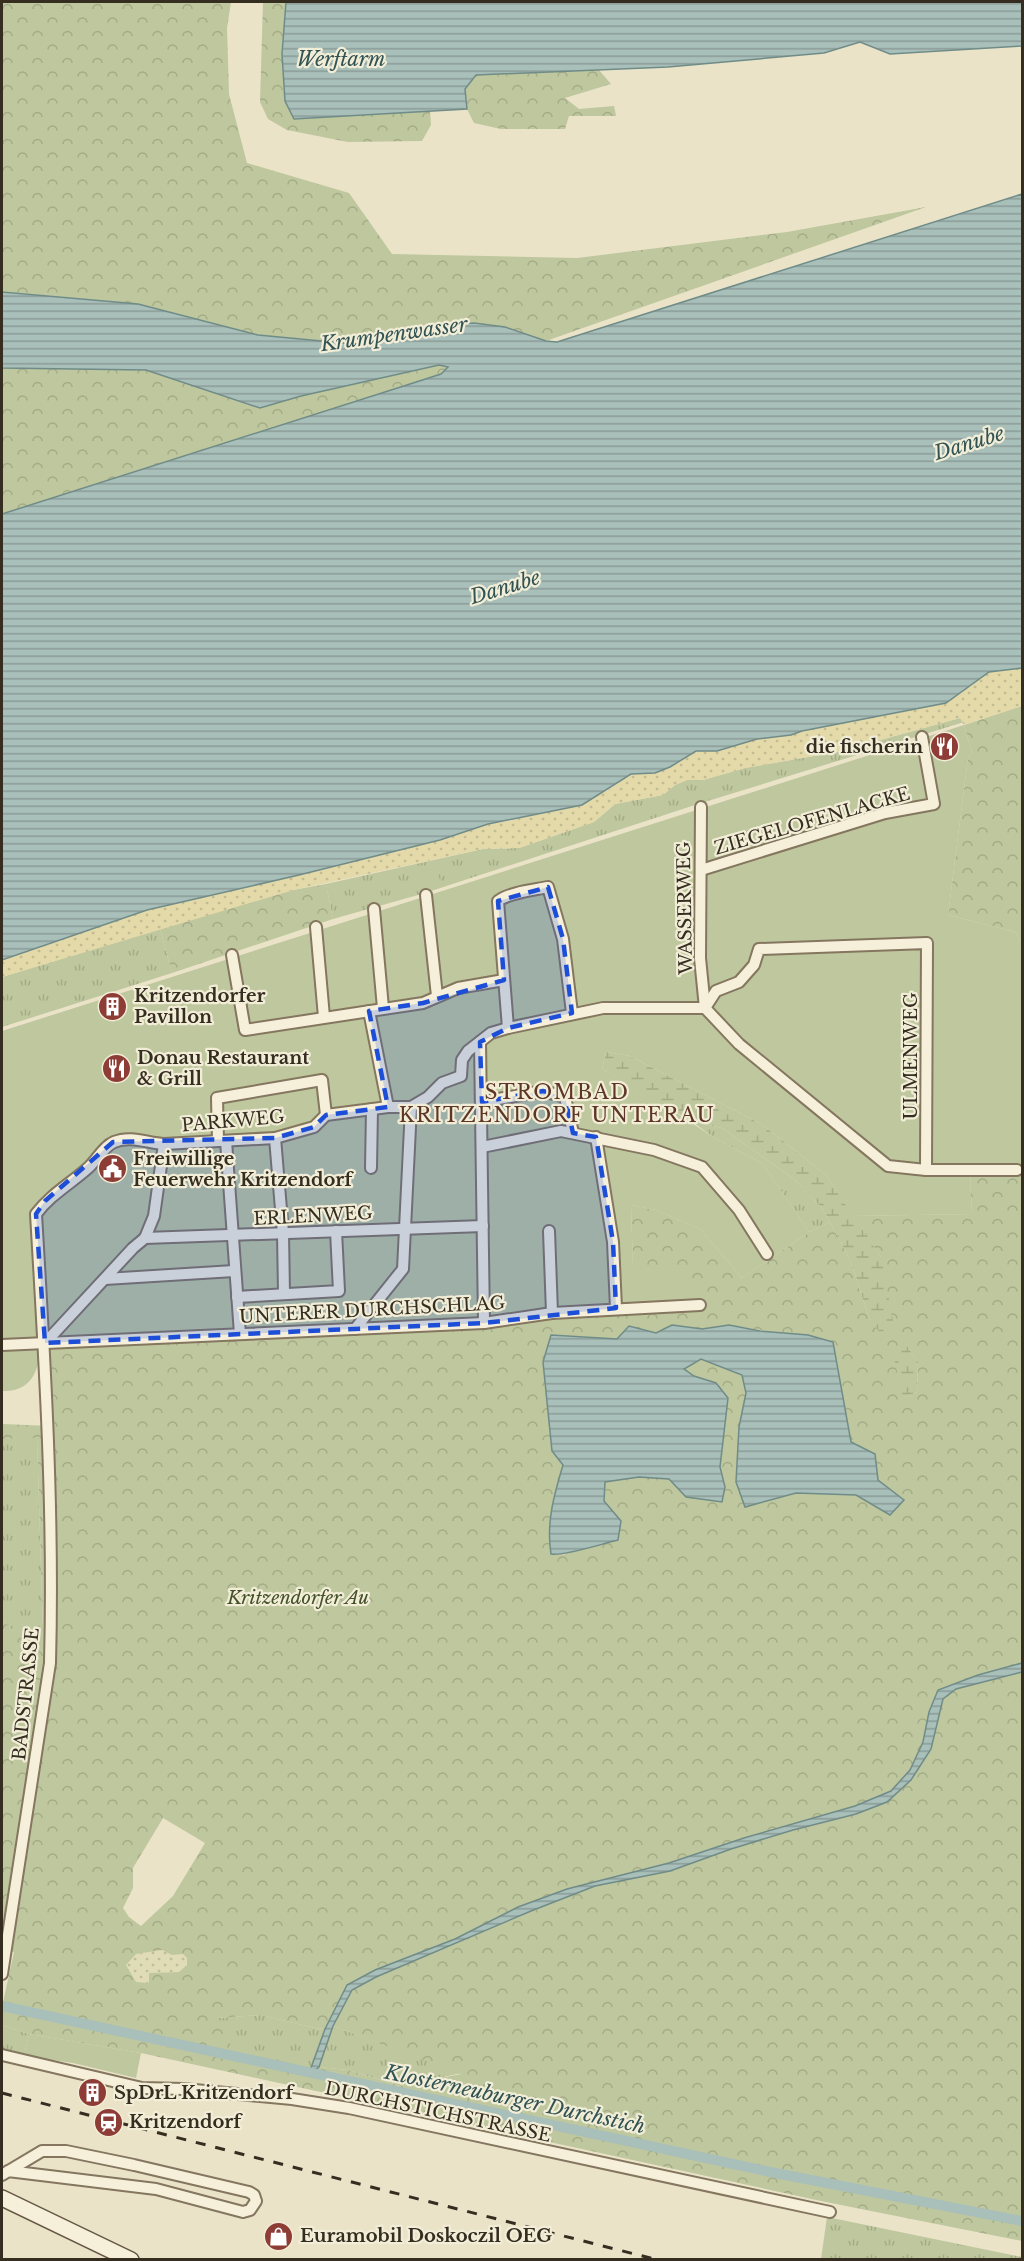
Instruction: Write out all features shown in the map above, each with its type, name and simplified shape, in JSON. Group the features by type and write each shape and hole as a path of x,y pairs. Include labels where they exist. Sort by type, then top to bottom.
{"main road":[{"path":"2,2198 131,2259"}],"street":[{"name":"ZIEGELOFENLACKE","path":"700,870 885,813 934,804 922,737"},
{"name":"WASSERWEG","path":"701,807 700,958 705,1008"},
{"path":"508,1028 498,901 501,898 548,887 563,939 572,1013"},
{"path":"426,895 437,996"},
{"path":"374,909 383,1008"},
{"path":"316,927 324,1017"},
{"name":"ULMENWEG","path":"705,1008 716,991 740,982 754,965 759,948 927,943 926,1170"},
{"path":"232,955 245,1030 423,1003 458,988 504,980"},
{"path":"355,1329 403,1269 411,1107 428,1097 442,1083 461,1076 462,1060 468,1051 491,1033 508,1028 603,1008 705,1008 739,1044 888,1166 926,1170 1017,1170"},
{"path":"369,1011 388,1107"},
{"path":"480,1042 484,1323"},
{"path":"240,1334 217,1098 322,1080 326,1114"},
{"path":"482,1102 543,1091 565,1097 573,1132"},
{"name":"PARKWEG","path":"45,1342 36,1214 45,1201 89,1167 113,1142 140,1138 152,1143 164,1144 275,1138 314,1127 326,1114 388,1107 411,1107"},
{"path":"371,1168 372,1109"},
{"path":"482,1147 561,1131 573,1132 654,1150 702,1167 739,1210 767,1254"},
{"path":"596,1137 613,1242 616,1308"},
{"path":"275,1138 283,1233 284,1294"},
{"path":"45,1342 145,1238 154,1216 164,1144"},
{"name":"ERLENWEG","path":"145,1238 483,1226"},
{"path":"237,1297 339,1291 336,1231"},
{"path":"549,1231 552,1313"},
{"path":"105,1279 234,1271"},
{"name":"UNTERER DURCHSCHLAG","path":"2,1344 484,1323 552,1313 700,1305"},
{"name":"BADSTRASSE","path":"2,1974 3,1949 24,1840 50,1663 45,1342"},
{"name":"DURCHSTICHSTRASSE","path":"2,2055 141,2088 184,2089 292,2099 349,2108 830,2212"},
{"path":"42,2151 66,2151 249,2192 254,2195 256,2201 250,2210 243,2212 156,2189 5,2173 42,2151"}],"highlighted area":[{"path":"548,887 563,939 572,1013 508,1028 480,1042 482,1102 543,1091 565,1097 573,1133 596,1137 613,1242 616,1308 484,1323 45,1343 36,1214 45,1201 113,1142 275,1138 314,1127 326,1115 388,1107 369,1011 423,1003 504,980 498,901"}],"shaded area":[{"path":"162,1950 172,1955 183,1954 187,1958 187,1965 179,1972 150,1973 149,1983 135,1982 126,1965 130,1959 135,1954"}],"green space":[{"path":"2,2 231,2 227,28 229,94 247,163 349,193 392,254 577,258 787,232 926,207 546,341 505,327 437,326 353,344 258,335 138,304 2,292"},
{"path":"263,2 286,2 282,54 285,101 294,119 430,111 431,125 422,141 348,142 287,130 268,119 260,102"},
{"path":"599,70 611,84 565,98 579,109 614,106 616,116 569,116 565,129 501,129 474,123 467,109 465,89 475,75"},
{"path":"440,365 449,367 441,374 2,514 2,368 146,370 260,408 301,396"},
{"path":"1022,706 1022,943 1015,932 948,915 968,758 972,753 964,725"},
{"path":"960,718 964,722 698,804 425,893 333,919 326,884 483,849 519,848 594,822 615,804 663,795 675,785 687,780 703,780 745,768 837,752"},
{"path":"964,725 972,753 968,758 948,915 1015,932 1022,943 1022,1172 970,1174 972,1214 853,1216 826,1175 763,1125 630,1056 606,1052 602,1069 655,1099 713,1137 763,1164 809,1232 742,1278 700,1229 656,1210 631,1205 633,1267 683,1268 701,1302 485,1321 42,1340 37,1368 33,1376 22,1387 2,1391 2,1031"},
{"path":"436,867 441,883 415,892 409,877"},
{"path":"326,884 333,919 172,973 160,929 293,890"},
{"path":"160,929 172,973 2,1027 2,977"},
{"path":"606,1052 630,1056 763,1125 826,1175 881,1257 895,1332 886,1339 870,1321 851,1262 830,1222 821,1207 794,1179 722,1128 691,1121 602,1069"},
{"path":"691,1121 722,1128 794,1179 821,1207 830,1222 809,1232 763,1164 713,1137"},
{"name":"Kritzendorfer Au","path":"1022,1172 1022,1663 978,1675 938,1690 929,1712 923,1742 910,1770 892,1791 855,1806 744,1838 669,1863 567,1889 518,1907 455,1939 375,1970 347,1985 325,2029 261,2015 217,2018 231,2046 229,2054 315,2069 319,2067 348,2070 400,2086 461,2074 333,2026 352,1990 376,1977 595,1886 670,1871 731,1849 856,1814 887,1802 931,1749 943,1699 956,1689 1022,1672 1022,2241 821,2201 141,2053 29,2034 2,2025 2,2007 14,1952 2,1948 2,1620 13,1631 43,1631 37,1438 2,1439 2,1424 51,1426 49,1346 683,1268 633,1268 631,1205 656,1210 700,1229 742,1278 809,1232 830,1222 851,1262 870,1321 881,1257 853,1216 972,1214 970,1174","holes":["672,1325 702,1329 729,1325 833,1342 851,1442 875,1454 878,1480 890,1515 856,1495 796,1493 745,1507 739,1427 746,1393 742,1375 701,1359 683,1369 694,1376 716,1383 728,1398 720,1467 725,1487 686,1497 670,1479 639,1477 605,1482 604,1501 621,1522 563,1555 553,1500 563,1465 552,1451 543,1363 551,1335 617,1339 629,1326 656,1333","905,1343 918,1362 917,1392 903,1398","163,1818 205,1843 173,1896 141,1926 129,1917 123,1908 133,1888 133,1868","162,1950 172,1955 183,1954 187,1958 187,1965 179,1972 149,1973 149,1983 136,1982 126,1965 136,1954"]},
{"path":"905,1343 918,1362 917,1392 903,1398 892,1349"},
{"path":"37,1437 43,1632 13,1631 2,1620 2,1439"},
{"path":"261,2015 325,2029 311,2068 229,2054 216,2018"},
{"path":"2,2025 29,2034 24,2056 2,2051"},
{"path":"333,2026 462,2073 400,2086 348,2070 319,2067"},
{"path":"29,2034 141,2053 136,2078 73,2063 24,2056"},
{"path":"827,2217 1022,2257 1022,2259 821,2259"}],"sand":[{"path":"1022,668 1022,706 964,725 960,718 837,752 745,768 703,780 687,780 675,785 663,795 615,804 594,822 519,848 483,849 293,890 2,977 2,960 147,910 440,840 488,824 510,821 607,791 631,774 655,773 670,767 696,751 717,751 757,739 791,735 946,703 989,672"}],"water":[{"name":"Werftarm","path":"286,2 1022,2 1022,46 890,54 860,42 824,53 668,67 476,75 465,89 467,109 294,119 285,101 282,54"},
{"name":"Danube","path":"1022,194 1022,668 989,672 946,703 791,735 757,739 717,751 696,751 670,767 655,773 631,774 582,805 488,824 440,840 147,910 2,960 2,514 441,374 448,367 439,365 301,396 260,408 146,370 2,368 2,292 138,304 258,335 353,344 438,326 474,323 505,327 546,341 557,342"},
{"path":"672,1325 702,1329 729,1325 760,1331 808,1335 833,1342 851,1442 875,1454 878,1480 904,1500 890,1515 856,1495 796,1493 745,1507 736,1482 739,1427 746,1393 742,1375 701,1359 684,1369 694,1376 716,1383 728,1398 720,1467 725,1487 722,1502 686,1497 669,1479 639,1477 605,1482 604,1501 621,1521 618,1540 574,1552 551,1554 550,1520 563,1465 552,1451 543,1362 551,1335 617,1339 629,1326 656,1333"},
{"path":"1022,1663 1022,1672 956,1689 943,1699 931,1749 911,1780 887,1802 856,1814 731,1849 670,1871 595,1886 376,1977 352,1990 333,2026 319,2067 315,2070 311,2068 325,2029 347,1985 375,1970 455,1939 518,1907 567,1889 669,1863 744,1838 855,1806 891,1791 910,1770 923,1742 929,1712 938,1690 978,1675"}],"waterway":[{"name":"Klosterneuburger Durchstich","path":"2,2006 770,2172 1022,2221"}],"railway":[{"path":"2,2093 658,2260"}],"place":[{"name":"die fischerin","path":"944,747"},
{"name":"Kritzendorfer Pavillon","path":"113,1006"},
{"name":"Donau Restaurant & Grill","path":"116,1068"},
{"name":"Freiwillige Feuerwehr Kritzendorf","path":"112,1169"},
{"name":"SpDrL Kritzendorf","path":"93,2093"},
{"name":"Kritzendorf","path":"108,2122"},
{"name":"Euramobil Doskoczil OEG","path":"279,2236"}],"district":[{"name":"STROMBAD KRITZENDORF UNTERAU","path":"557,1104"}],"water label":[{"name":"Krumpenwasser","path":"394,334"}]}
